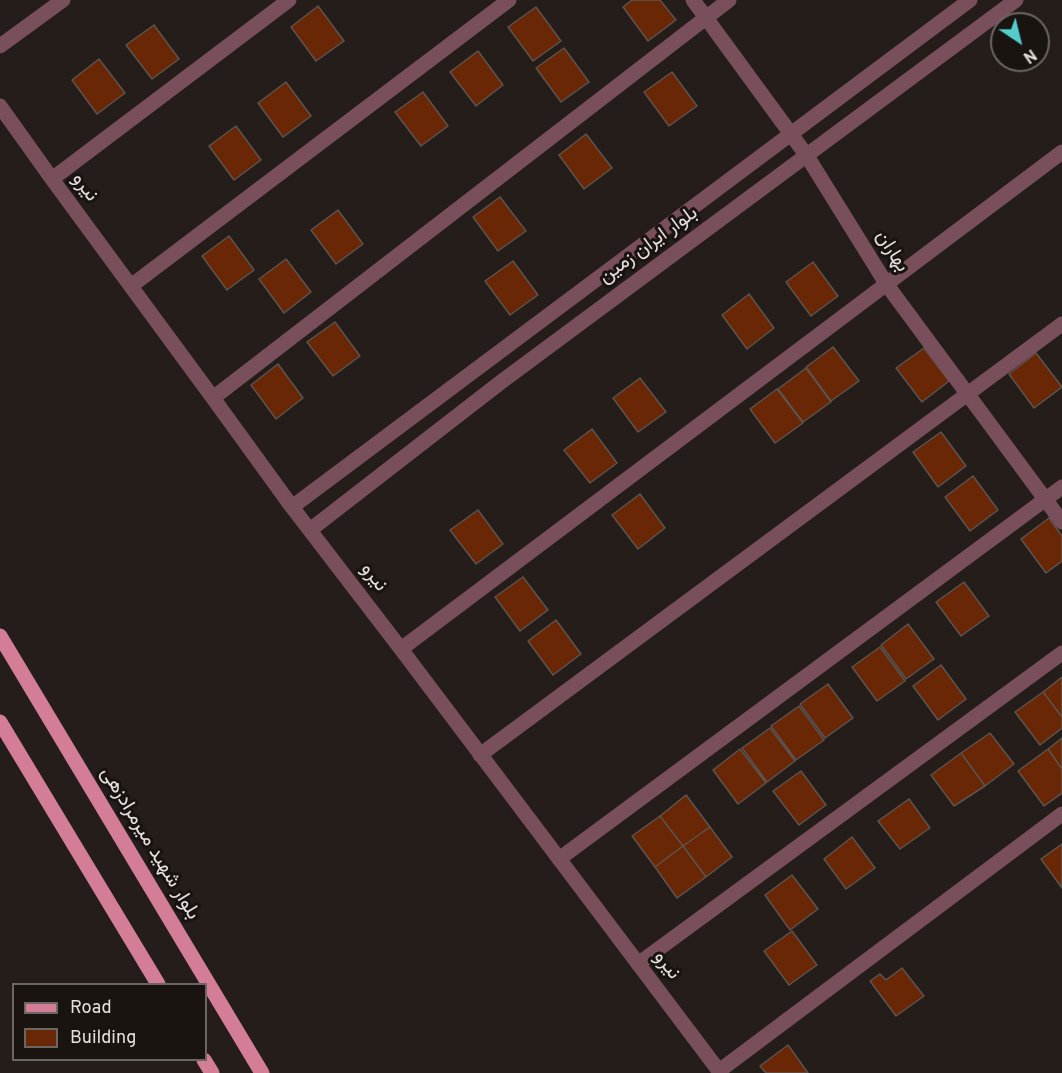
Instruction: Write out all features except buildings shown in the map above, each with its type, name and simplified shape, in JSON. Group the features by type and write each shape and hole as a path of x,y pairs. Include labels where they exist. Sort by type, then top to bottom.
{"main road":[{"name":"بلوار شهید میرمرادزهی","path":"0,636 262,1073"},
{"path":"0,722 157,983"}],"street":[{"path":"0,46 63,0"},
{"path":"52,179 289,0"},
{"path":"131,286 509,0"},
{"name":"بهاران","path":"693,0 807,156 886,285 1062,522"},
{"path":"213,398 729,0"},
{"name":"بلوار ایران زمین","path":"292,507 970,0"},
{"name":"بلوار ایران زمین","path":"310,530 501,382 1016,0"},
{"name":"نیرو","path":"0,106 292,507 718,1071 1062,814"},
{"path":"401,649 1062,152"},
{"path":"480,755 1062,324"},
{"path":"559,859 1062,487"},
{"path":"638,964 1062,653"}]}
